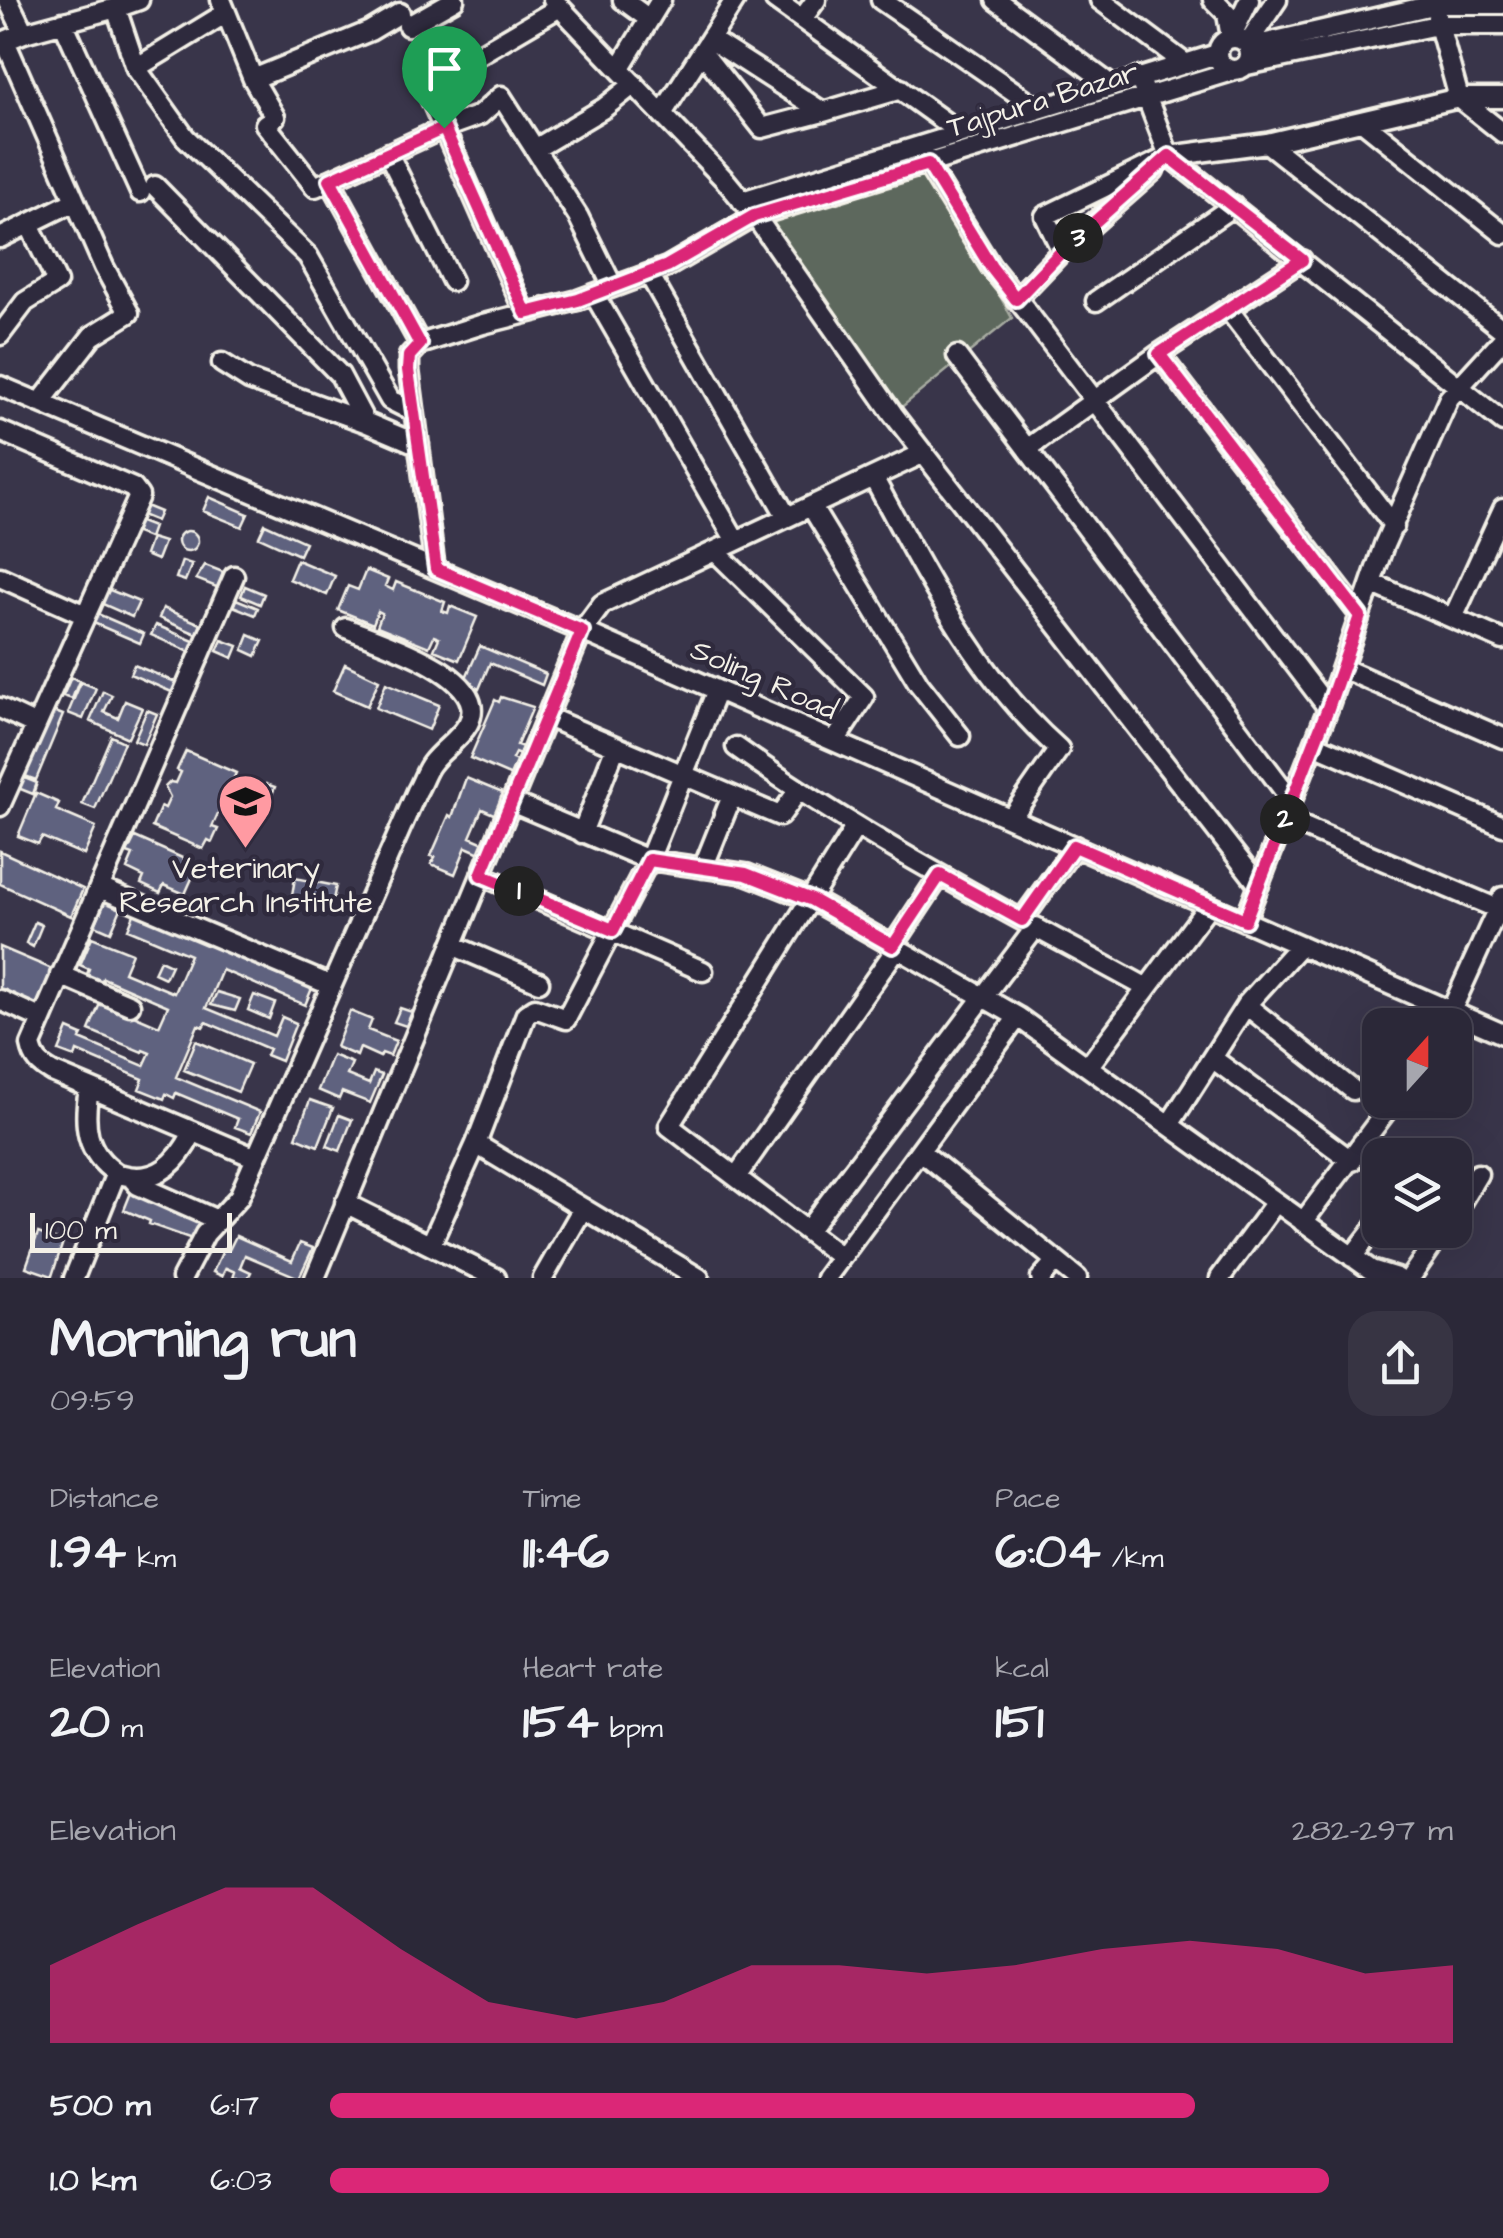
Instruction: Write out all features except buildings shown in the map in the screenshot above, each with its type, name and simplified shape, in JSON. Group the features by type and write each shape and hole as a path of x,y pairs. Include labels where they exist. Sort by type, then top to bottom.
{"street":[{"path":"8,0 24,33"},
{"path":"40,403 92,336 128,313 3,42 139,0"},
{"path":"253,80 454,0"},
{"path":"623,0 649,19"},
{"path":"618,69 661,0"},
{"path":"662,114 734,0"},
{"path":"775,0 960,132"},
{"path":"802,20 816,0"},
{"path":"881,0 1038,108"},
{"path":"1100,0 1186,64"},
{"path":"1213,0 1227,14 1241,53"},
{"path":"1241,53 1249,0"},
{"path":"1241,53 1278,0"},
{"path":"1437,2 1437,26 1460,98 1503,133"},
{"name":"Tajpura Bazar","path":"742,201 925,155 987,144 1146,98 1241,53 1437,2 1503,4"},
{"path":"526,313 425,86 556,4 754,216 924,453 1259,885"},
{"path":"1009,4 1112,85"},
{"path":"136,68 223,6 253,80 275,117 265,124 315,187 480,115 501,96 578,216 613,287"},
{"path":"116,8 136,68 185,137 308,256 390,400 414,412"},
{"path":"62,22 148,189 340,374 365,422"},
{"name":"Tajpura Bazar","path":"420,344 594,294 649,274 754,216 925,155 960,132 1112,85 1218,54 1222,65 1241,53 1437,26 1503,25"},
{"path":"706,45 823,112"},
{"path":"706,45 762,128 901,89"},
{"path":"1139,78 1169,156 1503,422"},
{"path":"534,148 604,108 634,84"},
{"path":"1062,251 1045,216 1169,156 1267,143 1460,98 1503,98"},
{"path":"1362,121 1503,234"},
{"path":"1267,143 1503,330"},
{"path":"388,153 452,281"},
{"path":"925,155 991,267 1328,708"},
{"path":"1016,299 1062,251 1169,156"},
{"path":"330,180 420,344 409,356 436,569"},
{"path":"0,238 75,201"},
{"path":"1096,301 1233,206"},
{"path":"0,336 25,302 57,282 29,224"},
{"path":"1027,448 1159,354 1302,260"},
{"path":"649,274 787,517"},
{"path":"594,294 736,541"},
{"path":"1228,309 1394,526"},
{"path":"1245,920 1328,708 1371,583 1449,398 1503,339"},
{"path":"1159,354 1360,616"},
{"path":"958,356 1288,810 1501,906 1452,1008"},
{"path":"222,363 249,380 419,445"},
{"name":"Soling Road","path":"0,386 582,631 1444,1008"},
{"path":"0,431 133,488 139,496 0,806"},
{"path":"315,1278 582,631 602,604 924,453"},
{"path":"872,477 941,602 1026,720 1059,749 1011,818"},
{"path":"811,506 919,684 960,736"},
{"path":"1453,618 1503,509"},
{"path":"715,551 864,697 835,742"},
{"path":"234,576 31,1045 41,1066 89,1090 256,1158"},
{"path":"0,577 84,616"},
{"path":"1371,583 1503,640"},
{"path":"182,1278 196,1248 239,1197 432,762 469,723 472,700 455,679 346,628"},
{"path":"1342,668 1503,738"},
{"path":"431,1244 476,1144 526,1014 534,1008 566,1019 649,860 716,690"},
{"path":"0,708 36,725"},
{"path":"546,717 780,816 798,791"},
{"path":"1314,744 1503,826"},
{"path":"582,834 616,746"},
{"path":"736,747 856,826 1147,988"},
{"path":"704,868 732,796"},
{"path":"511,802 649,860 746,874 812,900 1018,1018 1383,1276"},
{"path":"841,1258 670,1128 670,1123 856,826"},
{"path":"807,1232 983,997 1074,846"},
{"path":"481,875 703,970"},
{"path":"736,1177 895,947 940,875"},
{"path":"100,888 330,985"},
{"path":"1088,1067 1210,905"},
{"path":"1169,1125 1246,1005 1300,944"},
{"path":"452,945 539,982"},
{"path":"60,975 130,1005"},
{"path":"0,1000 40,1018"},
{"path":"1246,1005 1353,1090"},
{"path":"826,1278 1018,1018"},
{"name":"Soling Road","path":"1472,1020 1503,1034"},
{"path":"1212,1058 1352,1161"},
{"path":"89,1090 86,1134 94,1153 138,1185 218,1220"},
{"path":"1303,1222 1382,1118"},
{"path":"124,1175 164,1171 176,1162 192,1134"},
{"path":"476,1144 699,1278"},
{"path":"920,1151 1077,1278"},
{"path":"1472,1184 1478,1174"},
{"path":"74,1278 124,1175"},
{"path":"1220,1278 1276,1202"},
{"path":"345,1204 496,1278"},
{"path":"543,1278 583,1208"},
{"path":"1352,1256 1362,1244"},
{"path":"1410,1278 1430,1248"},
{"path":"1041,1278 1056,1260"}],"green space":[{"path":"927,164 1012,318 893,414 755,216"}],"place":[{"name":"Veterinary Research Institute","path":"246,850"}],"route":[{"path":"444,128 526,313 578,300 667,266 754,216 928,164 991,267 1016,299 1062,251 1169,156 1302,260 1159,354 1360,616 1245,920 1074,846 1022,920 940,875 893,946 812,900 746,874 649,860 613,930 481,875 582,631 436,569 408,370 409,356 420,344 330,180 444,128"}]}
